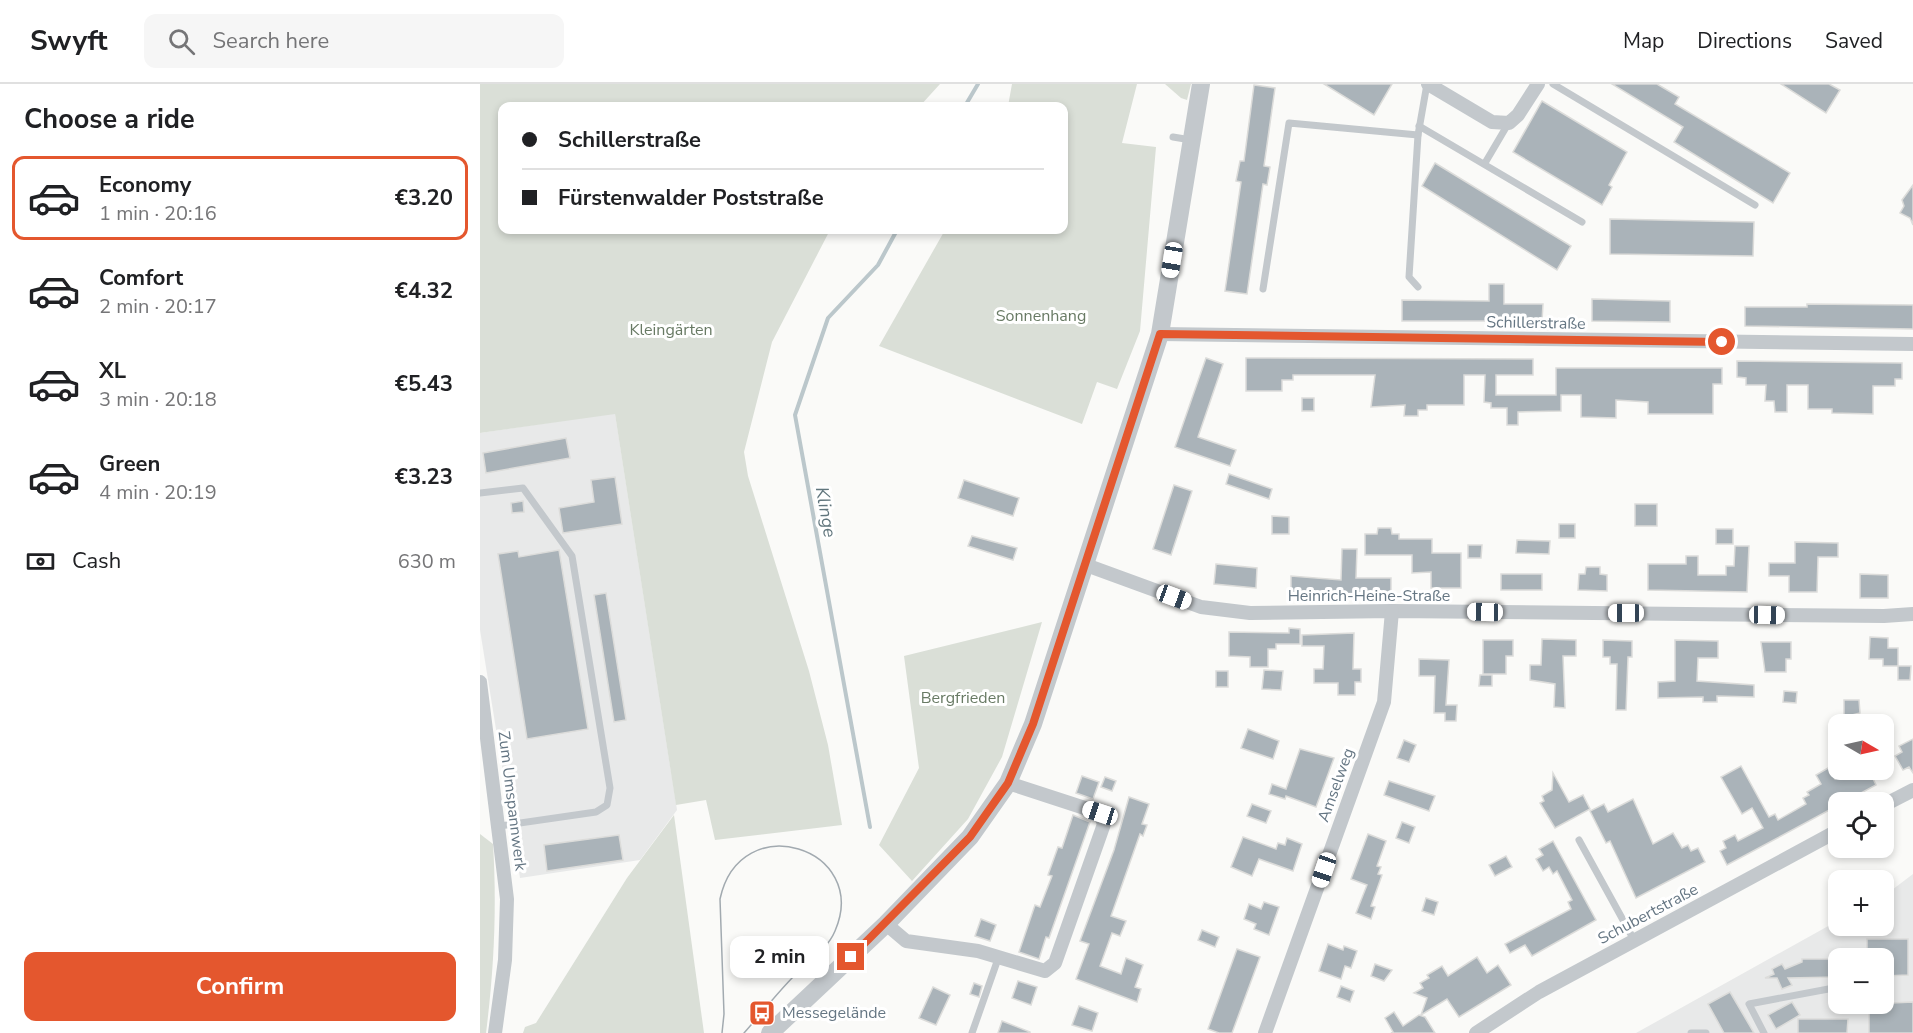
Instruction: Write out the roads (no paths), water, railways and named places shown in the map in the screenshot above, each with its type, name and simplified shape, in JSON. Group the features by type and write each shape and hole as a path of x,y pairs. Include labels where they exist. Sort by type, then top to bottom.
{"street":[{"path":"770,1033 886,924 970,837 1008,783 1033,724 1160,334 1201,84"},
{"path":"1428,84 1492,122 1509,123 1518,115 1538,84"},
{"name":"Schillerstraße","path":"1160,334 1913,344"},
{"name":"Heinrich-Heine-Straße","path":"1086,565 1201,607 1250,613 1392,611 1884,616 1913,614"},
{"name":"Amselweg","path":"1264,1033 1384,702 1392,611"},
{"name":"Zum Umspannwerk","path":"480,684 500,826 507,900 505,960 495,1033"},
{"path":"886,924 906,941 978,951 1045,971 1055,963 1104,824 1100,813 1008,783"},
{"path":"1894,800 1913,790"},
{"name":"Schubertstraße","path":"1476,1033 1539,992 1828,836"}],"lane":[{"path":"1418,287 1409,277 1418,135 1428,84"},
{"path":"1553,84 1755,204"},
{"path":"1263,289 1289,123 1418,135"},
{"path":"1485,163 1509,123"},
{"path":"1419,126 1582,222"},
{"path":"1173,137 1191,140"},
{"path":"480,493 523,488 572,556 610,788 607,805 596,812 500,826"},
{"path":"1580,840 1634,940"},
{"path":"972,1033 999,956"},
{"path":"1764,1033 1749,1004 1828,989"},
{"path":"1691,1033 1706,1033"}],"waterway":[{"name":"Klinge","path":"967,102 978,84"},
{"name":"Klinge","path":"870,827 795,415 828,318 878,265 895,234"}],"tram line":[{"path":"722,1033 724,1014 720,899 732,870 751,853 775,846 798,849 820,860 835,878 841,902 835,931 823,949 788,982 744,1033"}],"place":[{"name":"Messegelände","path":"762,1013"}],"park label":[{"name":"Sonnenhang","path":"1041,316"},
{"name":"Kleingärten","path":"671,330"},
{"name":"Bergfrieden","path":"963,698"}]}
